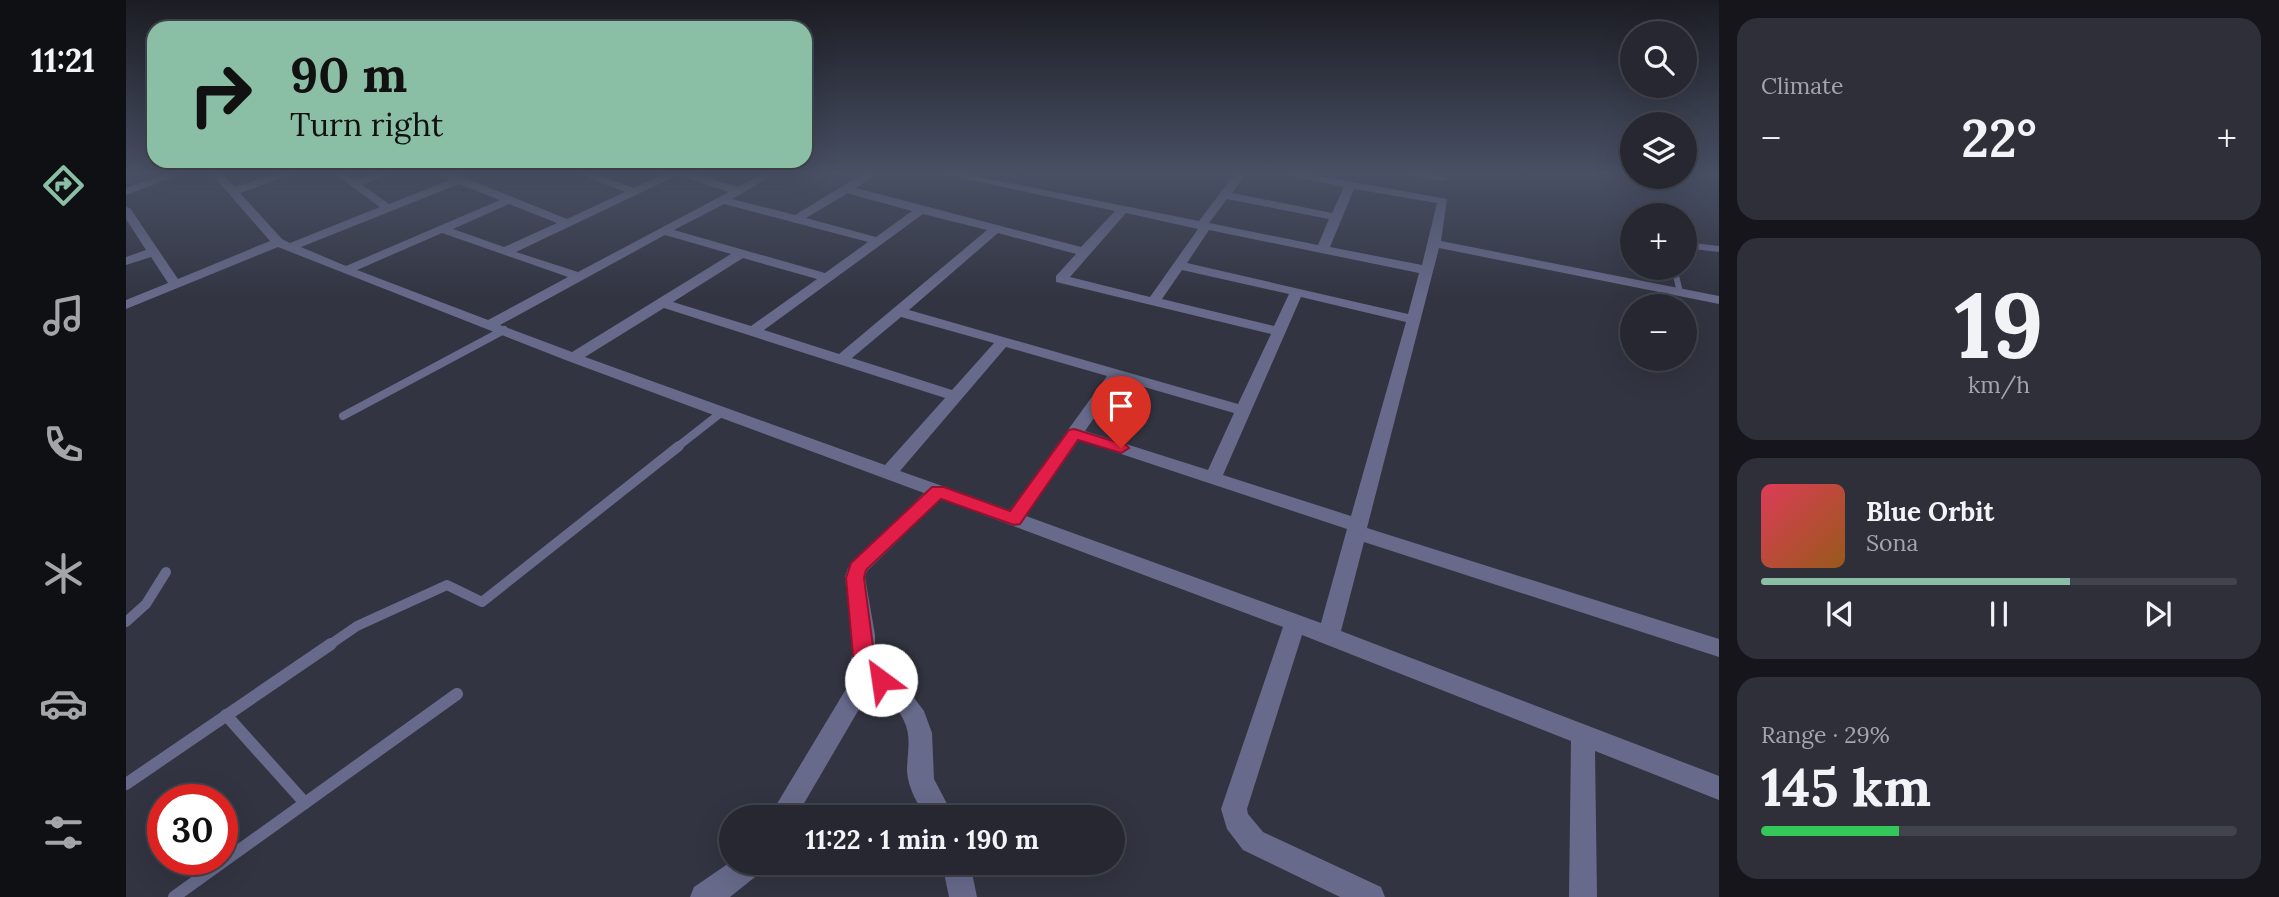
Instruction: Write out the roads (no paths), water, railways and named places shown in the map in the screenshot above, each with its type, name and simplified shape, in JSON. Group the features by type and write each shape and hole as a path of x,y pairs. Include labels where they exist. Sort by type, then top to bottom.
{"street":[{"path":"129,214 176,284"},
{"path":"253,214 284,245 346,270 573,358 1295,623 1719,789"},
{"path":"126,305 176,284 372,214"},
{"path":"346,270 477,214"},
{"path":"544,214 567,223"},
{"path":"505,252 586,214"},
{"path":"497,328 578,276 696,214"},
{"path":"777,214 878,241"},
{"path":"797,219 806,214"},
{"path":"754,331 915,214"},
{"path":"940,214 1084,251"},
{"path":"1119,214 1061,279 1279,332"},
{"path":"1137,214 1426,271"},
{"path":"1153,303 1212,214"},
{"path":"1320,214 1336,217"},
{"path":"1322,250 1337,214"},
{"path":"1328,636 1440,214"},
{"path":"442,229 578,276"},
{"path":"842,359 996,229"},
{"path":"663,231 827,278"},
{"path":"1434,243 1719,300"},
{"path":"126,261 154,252"},
{"path":"573,358 742,253"},
{"path":"1179,265 1413,319"},
{"path":"1213,478 1297,292"},
{"path":"663,303 956,396"},
{"path":"897,311 1244,411"},
{"path":"888,473 1003,342"},
{"path":"1014,519 1116,374"},
{"path":"1074,433 1719,648"},
{"path":"789,805 857,692 865,666 855,578 858,568 938,491"},
{"path":"1295,623 1234,808 1236,820 1253,841 1371,897"},
{"path":"865,666 898,694 913,714 919,729 920,776 934,805"},
{"path":"1583,737 1583,897"},
{"path":"704,897 736,875"},
{"path":"958,875 963,897"}],"lane":[{"path":"1697,246 1719,249"},
{"path":"1677,280 1680,292"},
{"path":"343,415 497,328"},
{"path":"126,784 357,625 447,585 482,603 722,412"},
{"path":"126,622 146,604 166,572"},
{"path":"174,897 457,694"},
{"path":"226,715 305,803"}]}
